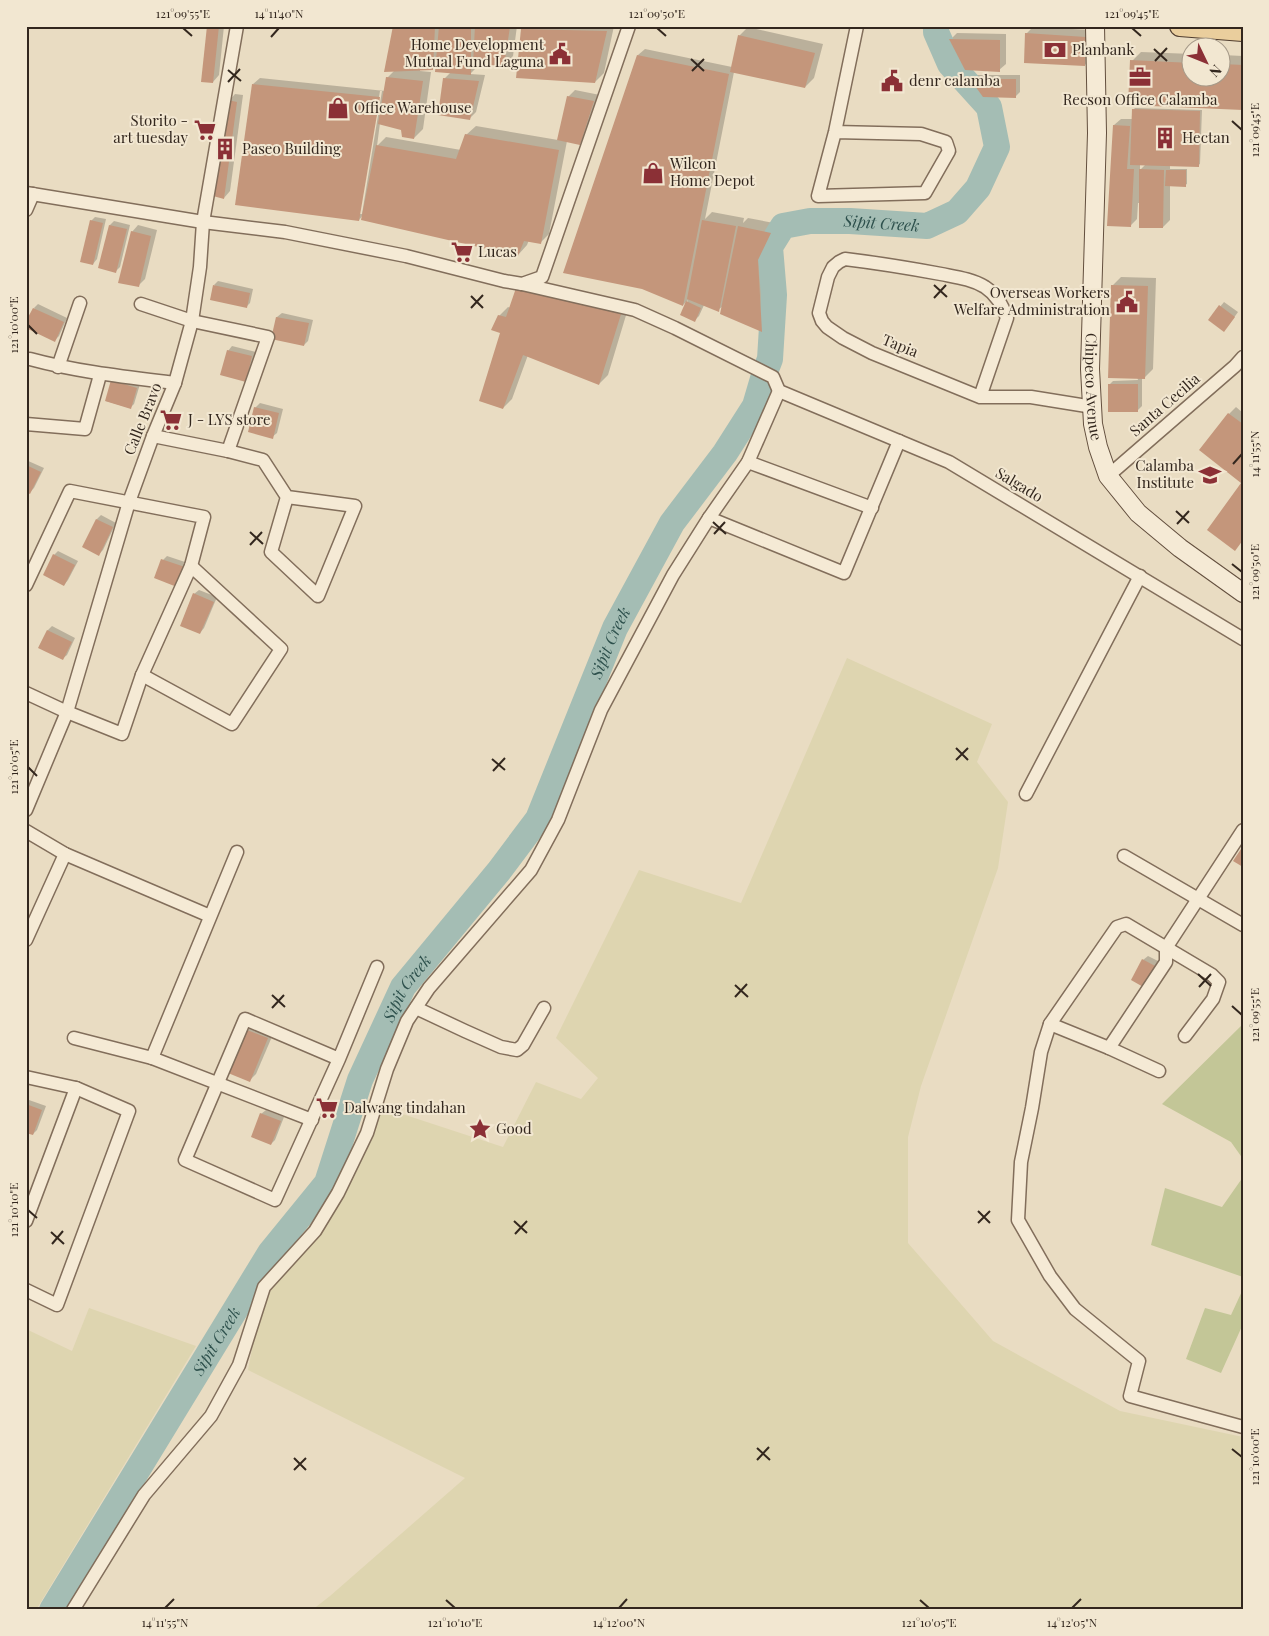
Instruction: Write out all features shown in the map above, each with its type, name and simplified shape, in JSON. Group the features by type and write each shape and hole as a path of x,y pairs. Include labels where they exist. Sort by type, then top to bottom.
{"main road":[{"name":"Chipeco Avenue","path":"1095,26 1097,133 1090,369 1093,424 1098,447 1108,476 1138,513 1180,548 1243,593"},
{"path":"1180,26 1243,31"}],"street":[{"name":"Calle Bravo","path":"26,810 67,712 129,502 175,383 192,321 200,267 203,222 237,26"},
{"path":"522,284 542,277 629,26"},
{"path":"834,132 921,134 946,142 950,151 925,192 818,196 858,26"},
{"path":"26,210 30,194 203,222 285,232 406,256 504,281 635,310 773,377 778,391 748,462 709,518 673,575 601,710 558,820 531,870 429,988 416,1008 408,1021 387,1069 367,1133 338,1193 315,1231 264,1287 239,1365 212,1416 144,1495 73,1610"},
{"name":"Tapia","path":"980,397 1007,318 1003,307 996,297 984,287 970,280 897,266 845,259 833,267 828,277 819,313 822,321 835,333 872,353 980,397 1031,397 1093,407"},
{"path":"58,367 80,303"},
{"path":"141,304 192,321 268,337 228,451"},
{"path":"28,358 58,367 100,375 175,383"},
{"name":"Santa Cecilia","path":"1108,476 1240,365"},
{"path":"26,424 85,429 100,375"},
{"name":"Salgado","path":"778,391 950,462 1243,639"},
{"path":"153,436 263,460 287,497 271,552 318,596 356,506 287,497"},
{"path":"709,518 844,574 899,441"},
{"path":"748,462 872,508"},
{"path":"26,585 70,491 204,517 191,566 142,675 122,734 26,693"},
{"path":"142,675 232,724 281,649 191,566"},
{"path":"1026,794 1140,576"},
{"path":"1109,1048 1166,962 1166,948 1243,830"},
{"path":"26,832 65,854 210,916"},
{"path":"152,1058 237,852"},
{"path":"26,940 65,854"},
{"path":"1124,856 1243,925"},
{"path":"1185,1036 1214,1000 1220,982 1126,924 1117,927 1050,1024 1041,1052 1021,1162 1018,1220 1050,1276 1075,1309 1139,1361 1130,1396 1243,1427"},
{"path":"339,1059 245,1019 185,1160 275,1200 339,1059 377,967"},
{"path":"416,1008 483,1039 517,1050 523,1045 544,1008"},
{"path":"1050,1024 1159,1071"},
{"path":"74,1038 152,1058 312,1120"},
{"path":"26,1290 57,1305 129,1111 76,1088 27,1079"},
{"path":"26,1221 76,1088"}],"shaded area":[{"path":"847,658 992,724 977,762 1008,802 998,868 921,1086 908,1137 908,1243 993,1341 1120,1411 1243,1437 1243,1610 312,1610 465,1478 248,1370 264,1287 315,1231 375,1105 503,1147 536,1082 581,1099 598,1078 556,1038 639,870 741,903"},
{"path":"89,1308 196,1346 36,1610 26,1610 26,1329 72,1351"}],"green space":[{"path":"1243,1024 1243,1159 1231,1142 1162,1104"},
{"path":"1243,1177 1243,1277 1151,1245 1165,1188 1222,1207"},
{"path":"1243,1289 1243,1324 1221,1373 1186,1359 1205,1308 1231,1315"}],"building":[{"path":"207,26 219,26 213,83 201,82"},
{"path":"393,26 435,26 433,70 384,72"},
{"path":"439,26 471,26 471,75 435,72"},
{"path":"475,26 510,27 504,66 473,64"},
{"name":"Home Development Mutual Fund Laguna","path":"521,29 607,31 595,83 516,78"},
{"name":"Planbank","path":"1025,33 1086,37 1085,66 1024,63"},
{"path":"738,35 815,53 805,88 730,72"},
{"path":"949,39 1000,40 1000,72 965,70"},
{"name":"Wilcon Home Depot","path":"637,55 729,74 683,306 642,289 563,273"},
{"path":"1130,60 1182,63 1182,88 1232,88 1232,64 1243,65 1243,110 1128,105"},
{"path":"386,77 423,81 414,139 402,137 401,130 378,124"},
{"path":"443,78 479,81 470,120 438,115"},
{"path":"970,79 1016,79 1016,98 983,97"},
{"path":"252,84 380,97 359,221 235,205"},
{"path":"567,96 594,101 580,145 557,140"},
{"name":"Paseo Building","path":"228,100 237,102 224,199 213,196"},
{"name":"Hectan","path":"1132,109 1200,111 1199,167 1130,165"},
{"path":"1113,125 1130,126 1127,169 1134,169 1131,227 1107,226"},
{"path":"465,134 559,150 541,244 524,241 518,256 361,220 376,145 456,159"},
{"path":"1139,169 1164,170 1163,228 1139,228"},
{"path":"1166,170 1186,170 1186,187 1165,186"},
{"path":"90,220 103,223 93,265 80,262"},
{"path":"702,220 736,226 719,312 687,299"},
{"path":"109,225 127,229 116,273 98,268"},
{"path":"738,226 771,233 758,260 762,332 720,314"},
{"path":"131,231 151,236 139,287 118,283"},
{"path":"213,285 250,293 247,308 210,300"},
{"path":"1111,285 1148,286 1145,379 1108,378"},
{"path":"516,288 622,311 599,385 523,355 503,409 479,401 500,333 491,330 498,315 506,317"},
{"path":"686,301 701,308 695,322 680,315"},
{"path":"1219,305 1235,317 1224,332 1208,320"},
{"path":"33,308 64,322 55,342 26,328 26,321"},
{"path":"276,317 309,323 304,346 271,339"},
{"path":"227,350 252,356 246,382 220,375"},
{"path":"111,380 137,388 131,409 105,401"},
{"path":"1108,384 1138,384 1138,412 1108,412"},
{"path":"254,407 279,413 273,439 248,432"},
{"path":"1228,413 1243,424 1243,540 1235,551 1207,530 1241,483 1199,450"},
{"path":"26,465 41,472 30,494 26,492"},
{"path":"96,519 113,527 99,556 82,547"},
{"path":"53,554 75,565 64,586 43,575"},
{"path":"161,559 185,567 177,587 154,578"},
{"path":"193,593 214,602 200,634 180,626"},
{"path":"47,630 72,642 63,660 38,648"},
{"path":"1243,846 1243,867 1233,861"},
{"path":"1142,959 1157,967 1145,988 1131,980"},
{"path":"247,1030 268,1038 250,1082 228,1073"},
{"path":"26,1104 42,1110 33,1135 26,1133"},
{"path":"260,1113 281,1121 271,1145 251,1137"}],"waterway":[{"name":"Sipit Creek","path":"52,1610 270,1253 327,1183 360,1080 403,987 499,871 538,819 615,628 672,523 725,453 755,406 770,359 774,295 770,247 783,226 810,221 850,221 927,226 957,212 978,188 997,147 989,107 950,64 936,32 936,26"}],"place":[{"name":"Planbank","path":"1055,50"},
{"name":"Home Development Mutual Fund Laguna","path":"560,54"},
{"name":"Recson Office Calamba","path":"1140,77"},
{"name":"denr calamba","path":"892,81"},
{"name":"Office Warehouse","path":"338,108"},
{"name":"Storito - art tuesday","path":"205,130"},
{"name":"Hectan","path":"1165,138"},
{"name":"Paseo Building","path":"225,149"},
{"name":"Wilcon Home Depot","path":"653,173"},
{"name":"Lucas","path":"462,252"},
{"name":"Overseas Workers Welfare Administration","path":"1127,302"},
{"name":"J - LYS store","path":"171,420"},
{"name":"Calamba Institute","path":"1210,475"},
{"name":"Dalwang tindahan","path":"327,1108"},
{"name":"Good","path":"480,1129"}]}
